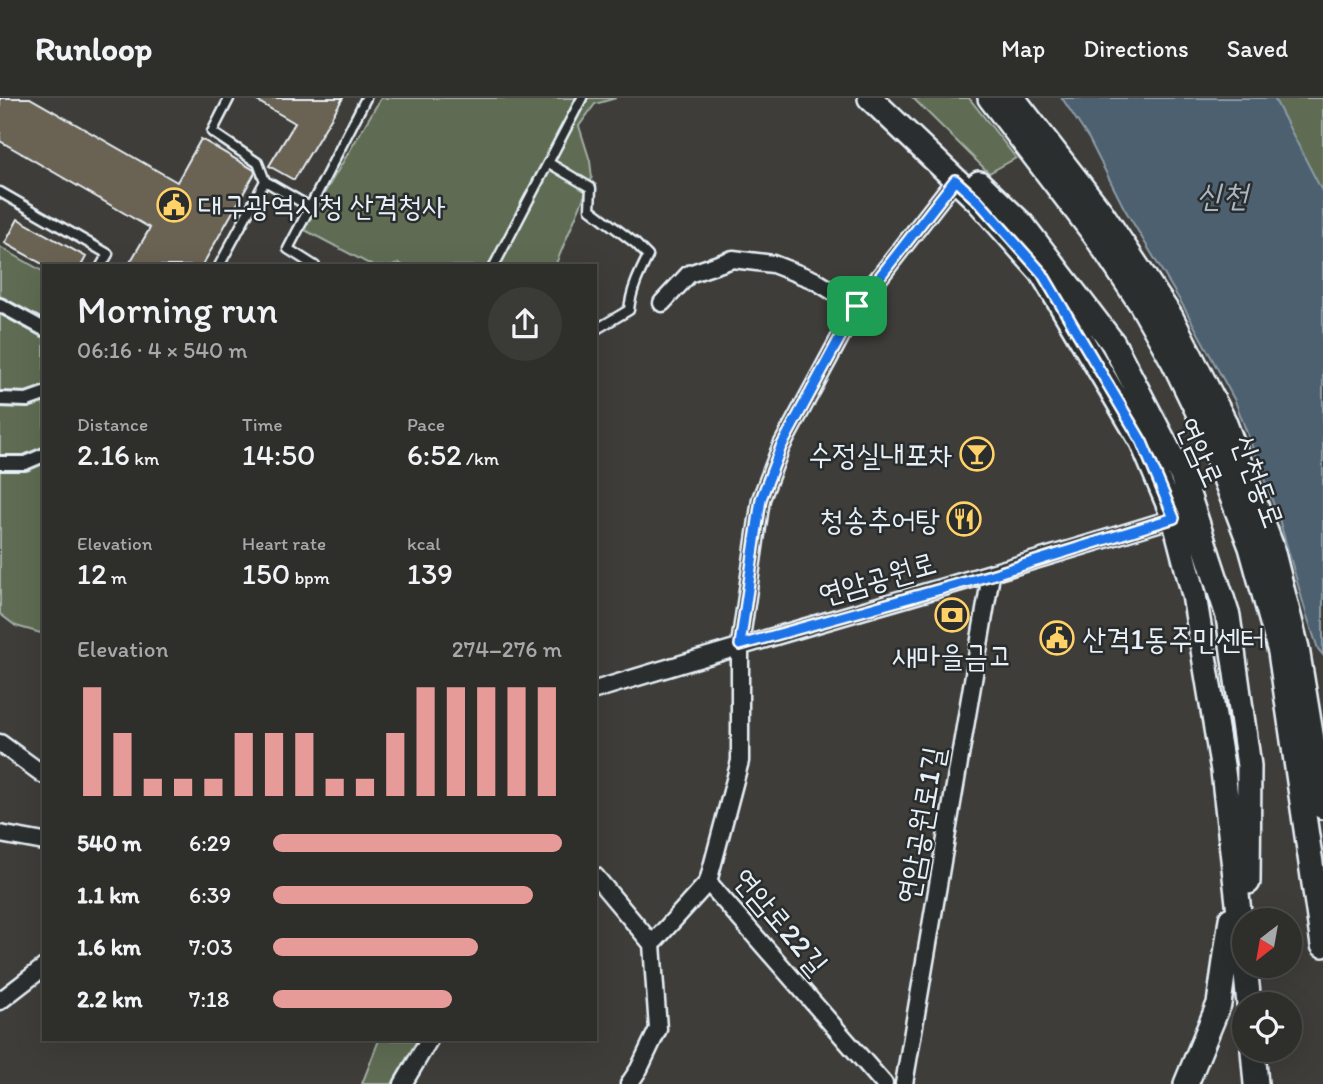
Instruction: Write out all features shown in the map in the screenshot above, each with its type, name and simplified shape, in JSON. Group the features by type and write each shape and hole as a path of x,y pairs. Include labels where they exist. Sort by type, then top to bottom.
{"main road":[{"name":"연암로","path":"870,98 978,201 1042,273 1142,442 1174,518 1194,595 1223,771 1236,884"},
{"name":"연암로","path":"890,98 1031,235 1113,342 1182,477 1227,616 1249,766 1248,908"},
{"name":"신천동로","path":"990,98 1095,235 1141,304 1206,429 1251,547 1280,652 1323,946"},
{"name":"신천동로","path":"1013,98 1101,212 1171,317 1224,421 1272,545 1297,648 1323,807"},
{"path":"1236,884 1239,908"},
{"path":"1186,1084 1219,1004 1236,884"},
{"path":"1254,1062 1256,1084"}],"street":[{"name":"연암로22길","path":"884,1084 708,882 740,761 740,645 761,499 781,447 857,306 955,180"},
{"path":"662,303 689,274 733,259 773,264 804,276 857,306"},
{"path":"0,305 42,328"},
{"path":"0,399 27,400 42,395"},
{"path":"0,463 25,463 42,456"},
{"name":"연암공원로","path":"597,689 740,645 991,575 1174,518"},
{"name":"연암공원로1길","path":"904,1084 991,575"},
{"path":"0,743 42,774"},
{"path":"0,834 42,842"},
{"path":"597,878 652,944 658,1029 631,1084"},
{"path":"652,944 708,882"},
{"path":"0,1001 42,969"},
{"path":"403,1084 428,1041"}],"lane":[{"path":"227,98 229,99 212,132 258,163 265,181 310,206"},
{"path":"311,264 288,249 366,98"},
{"path":"495,264 582,98"},
{"path":"549,163 591,188 590,209 648,256 634,288 629,310 597,329"},
{"path":"220,264 265,181"},
{"path":"0,192 108,254 102,264"}],"green space":[{"path":"381,98 616,98 595,104 579,126 590,161 592,178 556,264 369,264 303,229"},
{"path":"913,98 969,98 1016,158 989,173"},
{"path":"1272,98 1323,98 1323,196"},
{"path":"0,247 42,271 42,633 16,626 0,614"},
{"path":"379,1041 416,1041 392,1084 362,1084"}],"water":[{"name":"신천","path":"1062,98 1274,98 1323,193 1323,655 1318,649 1307,616 1279,519 1235,401 1185,309 1124,208 1089,139"}],"building":[{"name":"대구광역시청 산격청사","path":"0,98 30,98 177,182 201,139 255,173 203,264 129,264 150,228 0,141"},
{"path":"252,98 343,98 294,180 269,166 295,123"},
{"path":"18,219 86,257 82,264 42,264 5,243"}],"place":[{"name":"대구광역시청 산격청사","path":"174,205"},
{"name":"수정실내포차","path":"977,454"},
{"name":"청송추어탕","path":"964,519"},
{"name":"새마을금고","path":"952,615"},
{"name":"산격1동주민센터","path":"1057,638"}],"route":[{"path":"955,180 978,201 1042,273 1142,442 1174,518 991,575 740,645 761,499 781,447 857,306 955,180"}]}
